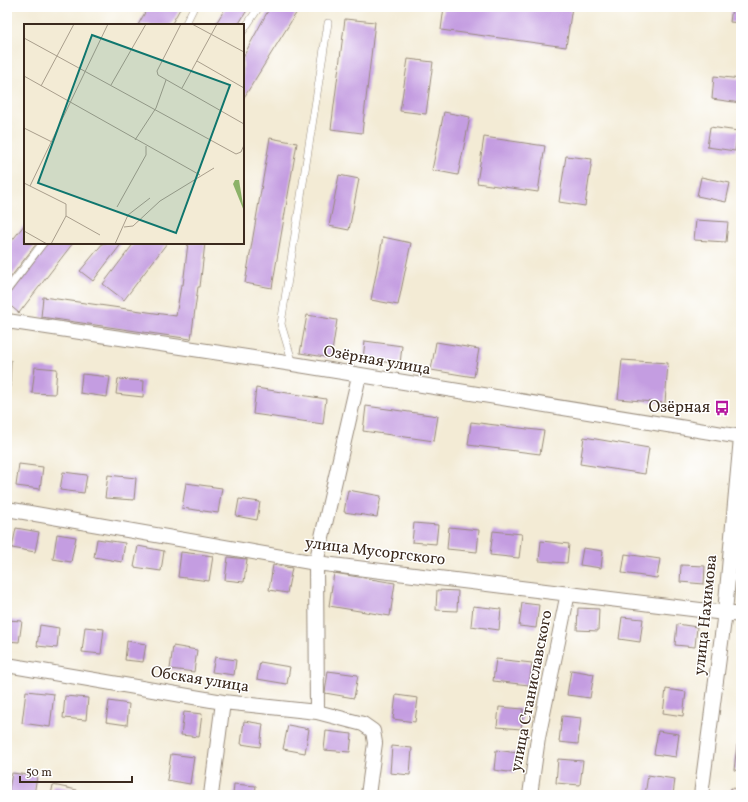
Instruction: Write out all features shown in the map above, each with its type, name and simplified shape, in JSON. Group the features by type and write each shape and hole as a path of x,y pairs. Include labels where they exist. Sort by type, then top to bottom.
{"street":[{"name":"Озёрная улица","path":"7,321 294,364 359,376 741,438"},
{"path":"317,712 316,563 359,376"},
{"name":"улица Нахимова","path":"701,795 725,612 741,438"},
{"name":"улица Мусоргского","path":"7,509 316,563 741,615"},
{"name":"улица Станиславского","path":"530,795 538,738 568,593"},
{"name":"Обская улица","path":"7,665 224,702 317,712 363,724 373,731 375,743 368,795"},
{"path":"211,795 224,702"}],"lane":[{"path":"186,24 194,7"},
{"path":"244,30 259,7"},
{"path":"294,364 281,324 328,23"},
{"path":"7,290 42,244"}],"building":[{"path":"148,7 181,7 172,24 139,24"},
{"path":"226,7 249,7 239,24 216,24"},
{"path":"270,7 300,7 244,97 244,55"},
{"path":"444,7 572,7 566,47 441,30"},
{"path":"732,7 741,7 741,23 730,22"},
{"path":"345,19 375,22 362,133 331,129"},
{"path":"408,59 433,62 426,114 400,111"},
{"path":"714,76 741,79 741,103 712,99"},
{"path":"444,112 470,117 458,175 432,170"},
{"path":"710,127 738,131 735,151 707,147"},
{"path":"484,137 545,146 538,192 477,183"},
{"path":"270,138 297,143 272,288 245,283"},
{"path":"566,156 592,159 585,206 559,202"},
{"path":"339,175 359,179 349,230 329,226"},
{"path":"701,177 730,183 726,202 697,196"},
{"path":"696,220 728,222 726,242 694,240"},
{"path":"24,225 24,244 36,244 7,282 7,247"},
{"path":"383,237 411,243 398,305 371,300"},
{"path":"47,244 72,244 19,313 7,303 7,297"},
{"path":"102,244 121,244 93,281 80,271"},
{"path":"133,244 166,244 124,300 103,284"},
{"path":"188,244 205,244 200,287 198,287 191,339 41,317 43,297 176,316 181,285 183,285"},
{"path":"307,315 337,320 331,358 300,353"},
{"path":"365,341 402,346 400,364 363,359"},
{"path":"436,342 479,349 474,377 431,370"},
{"path":"7,360 11,360 10,387 7,387"},
{"path":"622,360 668,363 665,403 618,399"},
{"path":"35,367 57,369 55,394 32,393"},
{"path":"82,374 110,377 107,397 80,393"},
{"path":"118,379 144,381 143,397 116,394"},
{"path":"256,388 326,399 323,424 253,414"},
{"path":"366,406 438,416 434,441 363,431"},
{"path":"471,422 544,431 540,454 468,445"},
{"path":"584,437 649,448 645,474 580,464"},
{"path":"19,464 43,467 40,489 16,486"},
{"path":"63,472 87,475 84,493 60,490"},
{"path":"108,475 136,478 134,500 105,498"},
{"path":"186,483 222,488 218,513 182,508"},
{"path":"348,490 381,496 377,517 344,512"},
{"path":"239,499 260,502 257,520 236,516"},
{"path":"414,523 438,525 436,544 412,542"},
{"path":"449,527 479,530 477,552 447,549"},
{"path":"16,528 39,532 35,552 12,548"},
{"path":"493,531 522,534 519,558 490,555"},
{"path":"57,534 76,537 71,562 53,559"},
{"path":"97,539 125,543 122,562 94,557"},
{"path":"541,541 569,544 567,563 539,561"},
{"path":"138,546 164,551 161,571 134,567"},
{"path":"583,548 603,551 601,568 580,565"},
{"path":"181,552 213,556 209,581 178,577"},
{"path":"625,554 660,559 657,578 622,573"},
{"path":"228,557 247,559 244,582 225,580"},
{"path":"273,565 292,568 287,593 269,590"},
{"path":"681,565 705,566 704,584 680,582"},
{"path":"334,573 395,583 390,616 329,606"},
{"path":"437,590 458,591 457,611 436,610"},
{"path":"522,603 539,605 536,628 519,626"},
{"path":"473,606 501,609 499,630 471,626"},
{"path":"578,608 599,609 598,631 577,630"},
{"path":"622,617 643,619 640,642 619,639"},
{"path":"7,620 22,621 19,642 7,641"},
{"path":"677,624 697,627 695,647 675,645"},
{"path":"40,625 59,628 57,648 37,646"},
{"path":"85,627 104,629 101,654 82,652"},
{"path":"127,641 146,644 143,662 125,660"},
{"path":"173,646 197,650 194,672 170,669"},
{"path":"215,657 236,660 234,675 212,672"},
{"path":"496,659 532,663 529,685 493,681"},
{"path":"260,662 290,667 287,684 257,679"},
{"path":"571,670 594,674 590,698 567,695"},
{"path":"328,671 358,675 354,698 325,693"},
{"path":"666,689 686,692 683,716 663,713"},
{"path":"26,691 54,694 50,727 22,723"},
{"path":"396,695 418,698 415,722 393,719"},
{"path":"65,696 88,698 86,720 63,718"},
{"path":"109,701 129,704 127,725 106,722"},
{"path":"499,707 523,709 521,729 497,727"},
{"path":"184,712 202,714 199,737 181,735"},
{"path":"562,716 581,718 578,744 559,742"},
{"path":"244,721 263,724 260,747 241,744"},
{"path":"288,725 309,729 305,753 283,749"},
{"path":"326,731 352,734 350,752 324,750"},
{"path":"658,731 679,734 676,757 654,754"},
{"path":"737,745 741,745 741,771 734,770"},
{"path":"392,746 412,748 410,775 390,773"},
{"path":"496,750 518,753 515,773 494,770"},
{"path":"171,754 194,757 190,784 167,780"},
{"path":"558,759 583,761 580,785 556,783"},
{"path":"12,773 37,776 34,795 8,795"},
{"path":"648,775 675,779 673,795 645,795"},
{"path":"234,784 256,786 255,795 233,795"},
{"path":"53,785 77,790 76,795 51,795"},
{"path":"731,788 741,789 741,795 730,795"}],"place":[{"name":"Озёрная","path":"722,408"}]}
